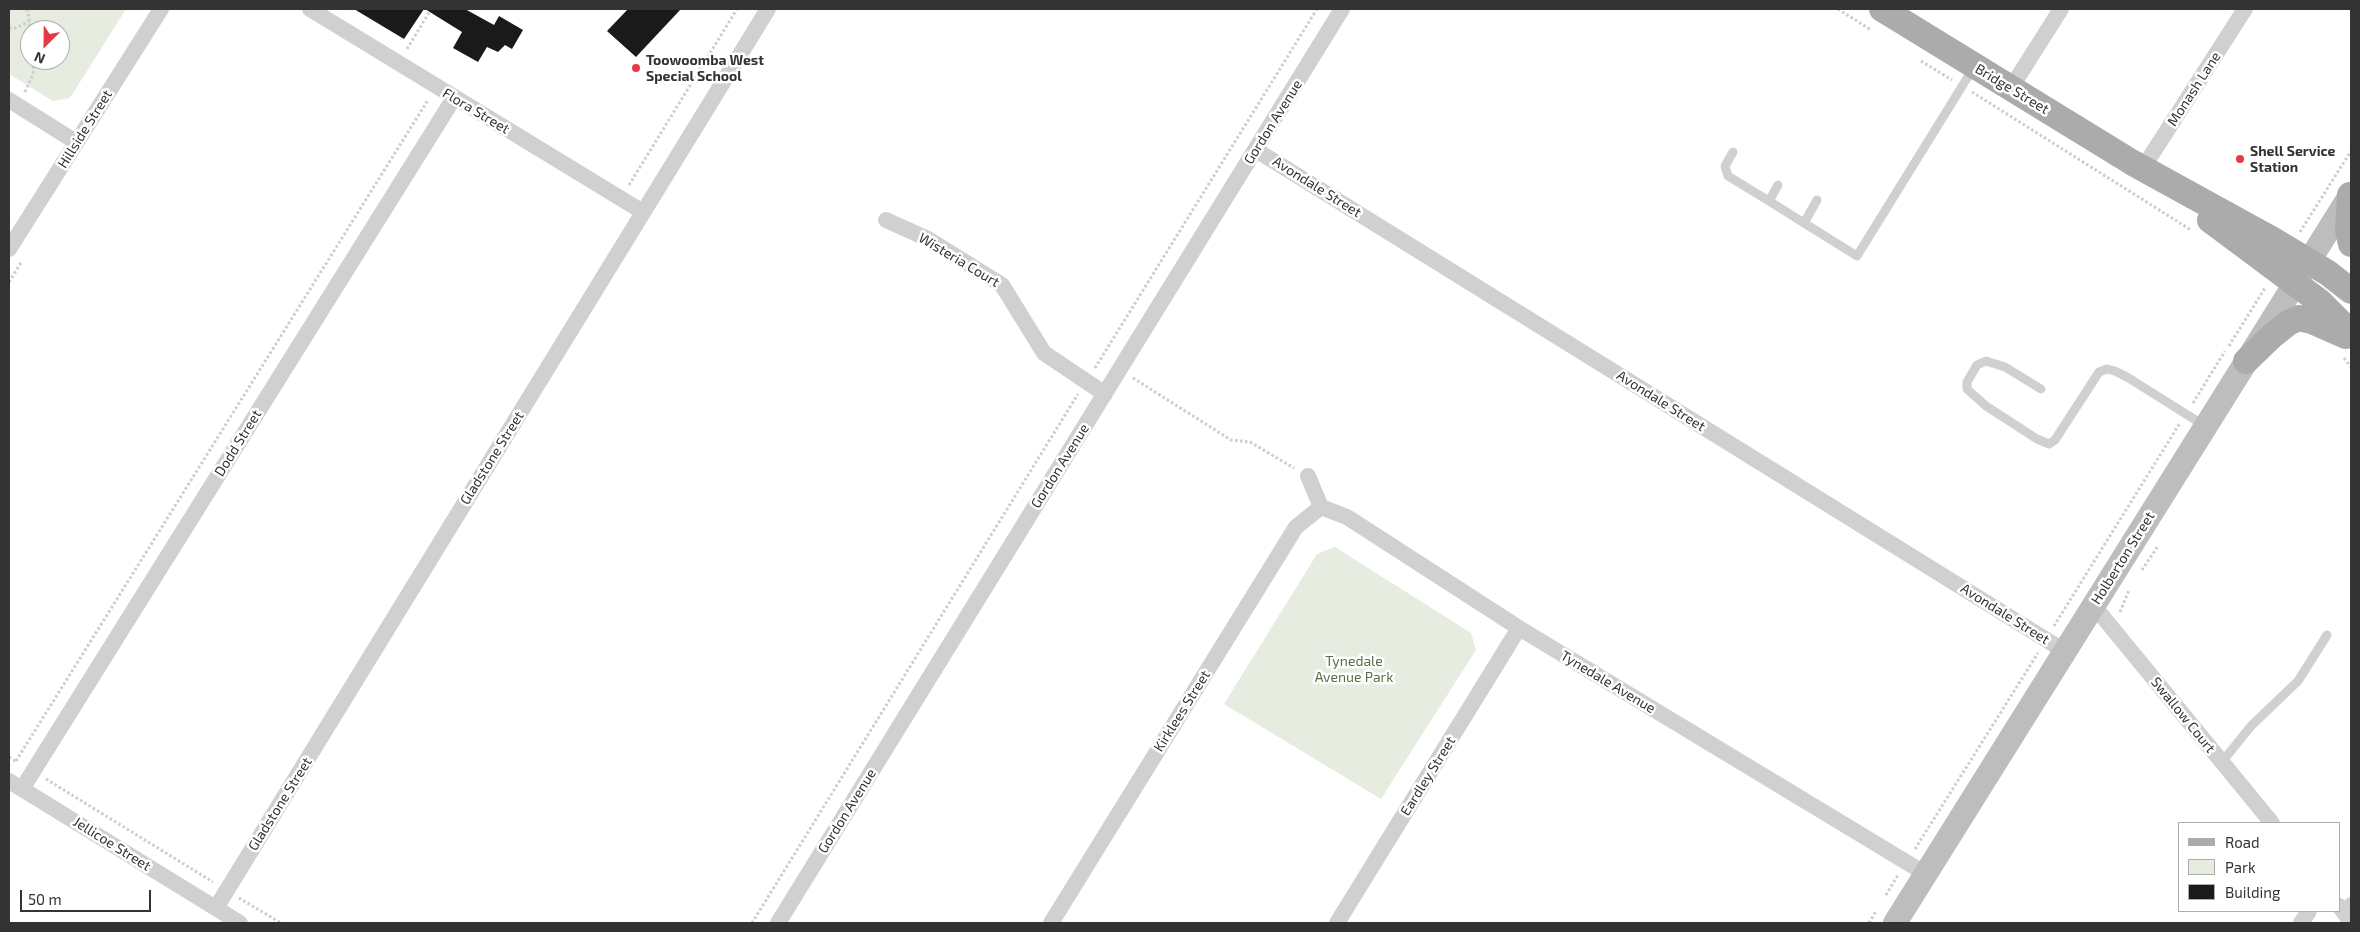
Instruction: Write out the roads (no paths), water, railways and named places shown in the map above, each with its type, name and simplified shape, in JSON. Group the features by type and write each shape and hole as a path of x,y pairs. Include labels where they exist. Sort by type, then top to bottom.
{"main road":[{"name":"Bridge Street","path":"1882,9 1968,76 2011,88 2143,168 2273,240 2303,273 2320,302 2351,333"},
{"name":"Holberton Street","path":"1886,916 1916,868 2066,652 2094,606 2196,420 2246,361 2351,194"},
{"path":"2351,194 2348,230 2351,244"},
{"name":"Bridge Street","path":"2303,273 2351,291"},
{"path":"2246,361 2272,335 2299,318 2312,320 2351,338"}],"street":[{"name":"Hillside Street","path":"9,249 160,9"},
{"name":"Flora Street","path":"310,9 643,212"},
{"name":"Gladstone Street","path":"216,908 768,9"},
{"name":"Gordon Avenue","path":"778,923 1342,9"},
{"path":"2011,88 2061,9"},
{"name":"Monash Lane","path":"2143,168 2245,9"},
{"name":"Dodd Street","path":"15,785 33,772 454,98"},
{"path":"14,103 76,142"},
{"name":"Avondale Street","path":"1256,150 2066,652"},
{"name":"Wisteria Court","path":"886,220 928,239 1002,285 1044,353 1105,394"},
{"path":"1308,476 1321,507"},
{"name":"Tynedale Avenue","path":"1321,507 1347,517 1520,628 1916,868"},
{"name":"Kirklees Street","path":"1051,923 1296,527 1321,507"},
{"name":"Swallow Court","path":"2094,606 2271,822"},
{"name":"Eardley Street","path":"1337,923 1520,628"},
{"name":"Jellicoe Street","path":"15,785 240,923"},
{"path":"2301,923 2308,912"}],"lane":[{"path":"1733,152 1725,166 1728,176 1856,256 1968,76"},
{"path":"1769,201 1778,185"},
{"path":"1804,223 1817,200"},
{"path":"2041,389 2005,367 1986,361 1978,365 1967,382 1967,389 1986,406 2037,439 2049,444 2055,440 2099,372 2107,369 2127,377 2196,420"},
{"path":"2222,762 2252,726 2298,681 2327,635"}],"place":[{"name":"Toowoomba West Special School","path":"636,68"},
{"name":"Shell Service Station","path":"2240,159"}],"park label":[{"name":"Tynedale Avenue Park","path":"1354,670"}]}
